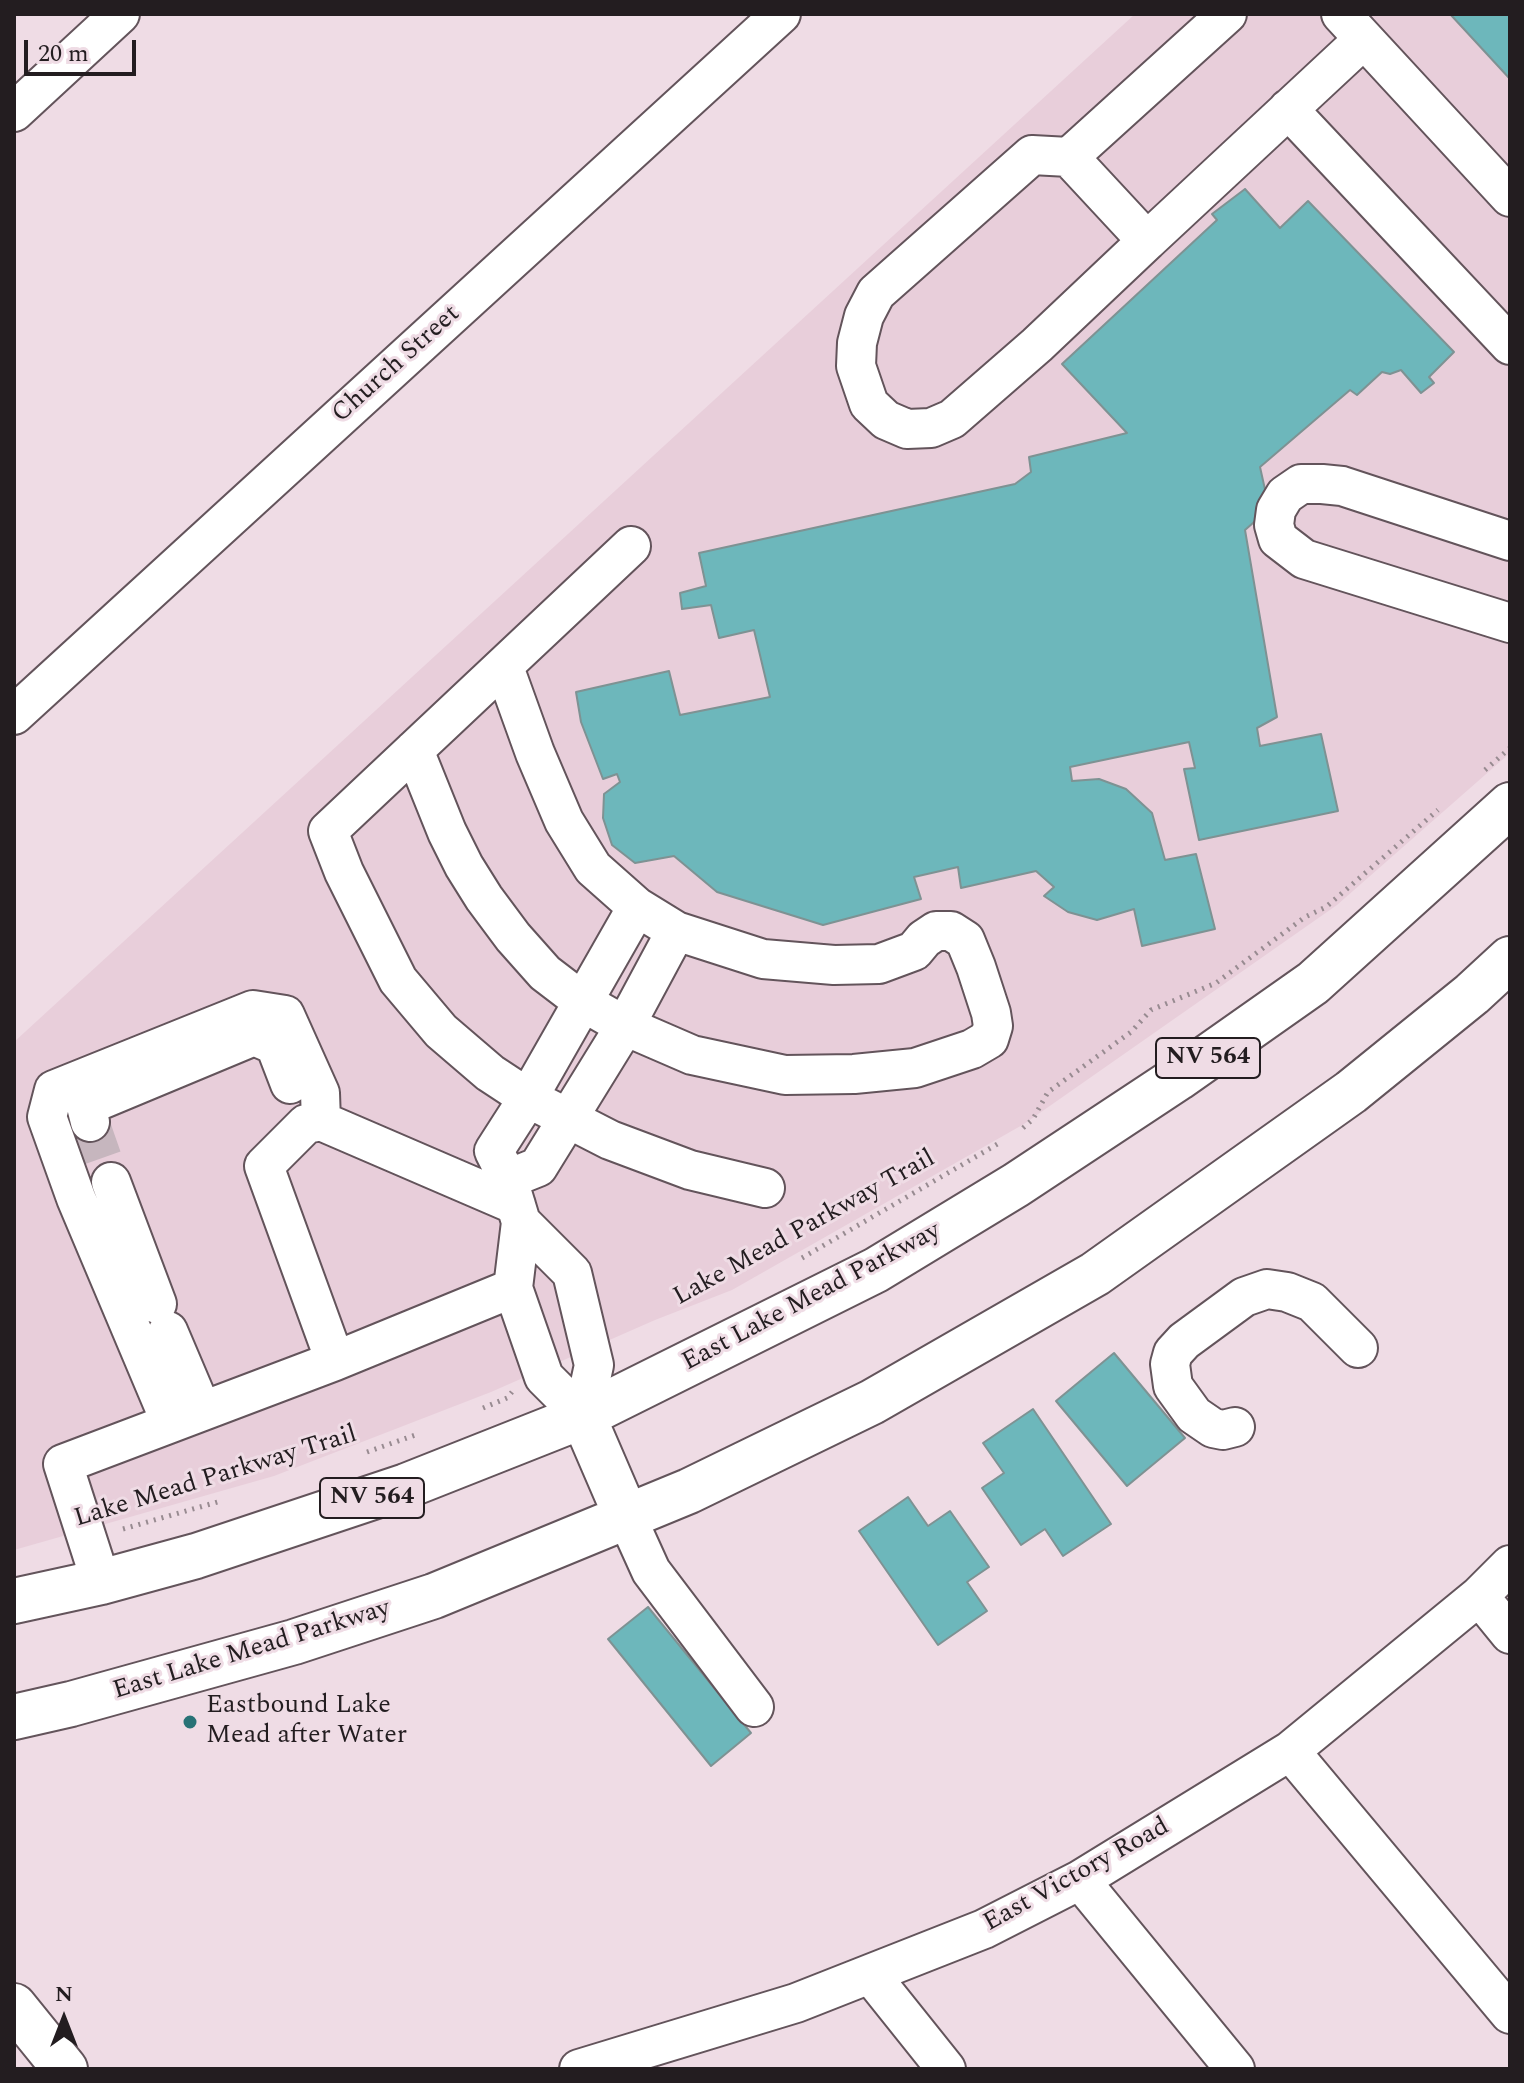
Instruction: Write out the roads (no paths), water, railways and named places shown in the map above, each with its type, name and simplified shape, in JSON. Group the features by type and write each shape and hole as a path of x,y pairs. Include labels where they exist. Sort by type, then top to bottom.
{"main road":[{"name":"East Lake Mead Parkway","path":"14,1601 101,1582 196,1556 406,1486 583,1416 876,1270 1016,1185 1166,1086 1313,983 1510,805"},
{"name":"East Lake Mead Parkway","path":"14,1717 294,1642 434,1596 627,1518 872,1402 1095,1274 1351,1092 1472,994 1510,959"},
{"path":"583,1416 627,1518"},
{"path":"14,2006 65,2069"}],"street":[{"path":"14,112 120,14"},
{"name":"Church Street","path":"14,715 781,14"},
{"path":"1069,157 1227,14"},
{"path":"1147,241 1069,157 1032,155 876,293 864,316 857,343 856,366 869,404 886,420 907,429 931,428 952,419 1037,345 1288,109 1352,27 1510,197"},
{"path":"1288,109 1510,345"},
{"path":"1510,541 1342,486 1322,484 1301,484 1285,495 1276,510 1274,525 1278,539 1304,559 1510,623"},
{"path":"631,546 328,831 344,872 398,980 441,1031 490,1073 528,1098 610,1140 677,1166 765,1188"},
{"path":"414,750 447,832 484,898 545,973 583,1002 625,1026 692,1055 785,1075 854,1074 915,1068 972,1049 989,1039 993,1026 991,1013 976,967 965,940 951,931 936,931 914,951 879,964 834,965 763,959 676,931 637,907 593,868 564,821 504,667"},
{"path":"583,1416 594,1365 572,1273 515,1202 494,1151 528,1098 637,907"},
{"path":"583,1416 544,1377 513,1288 515,1202 625,1026 676,931"},
{"path":"186,1417 76,1198 47,1117 54,1090 253,1010 285,1015 320,1093 314,1122 264,1166 335,1361"},
{"path":"90,1122 86,1106 254,1036 275,1045 314,1122 515,1202"},
{"path":"111,1182 162,1318 186,1417"},
{"path":"101,1582 63,1464 335,1361 513,1288"},
{"path":"1235,1427 1223,1430 1213,1428 1194,1415 1173,1386 1170,1364 1173,1353 1184,1341 1244,1297 1267,1289 1287,1292 1312,1302 1358,1348"},
{"path":"627,1518 651,1571 754,1707"},
{"name":"East Victory Road","path":"579,2069 623,2063 796,2003 984,1929 1080,1880 1290,1751 1479,1596 1510,1565"},
{"path":"1479,1596 1510,1634"},
{"path":"1290,1751 1510,2014"},
{"path":"1080,1880 1235,2069"},
{"path":"870,1974 946,2069"}],"tunnel":[{"path":"90,1122 111,1182"}],"place":[{"name":"Eastbound Lake Mead after Water","path":"190,1722"}]}
